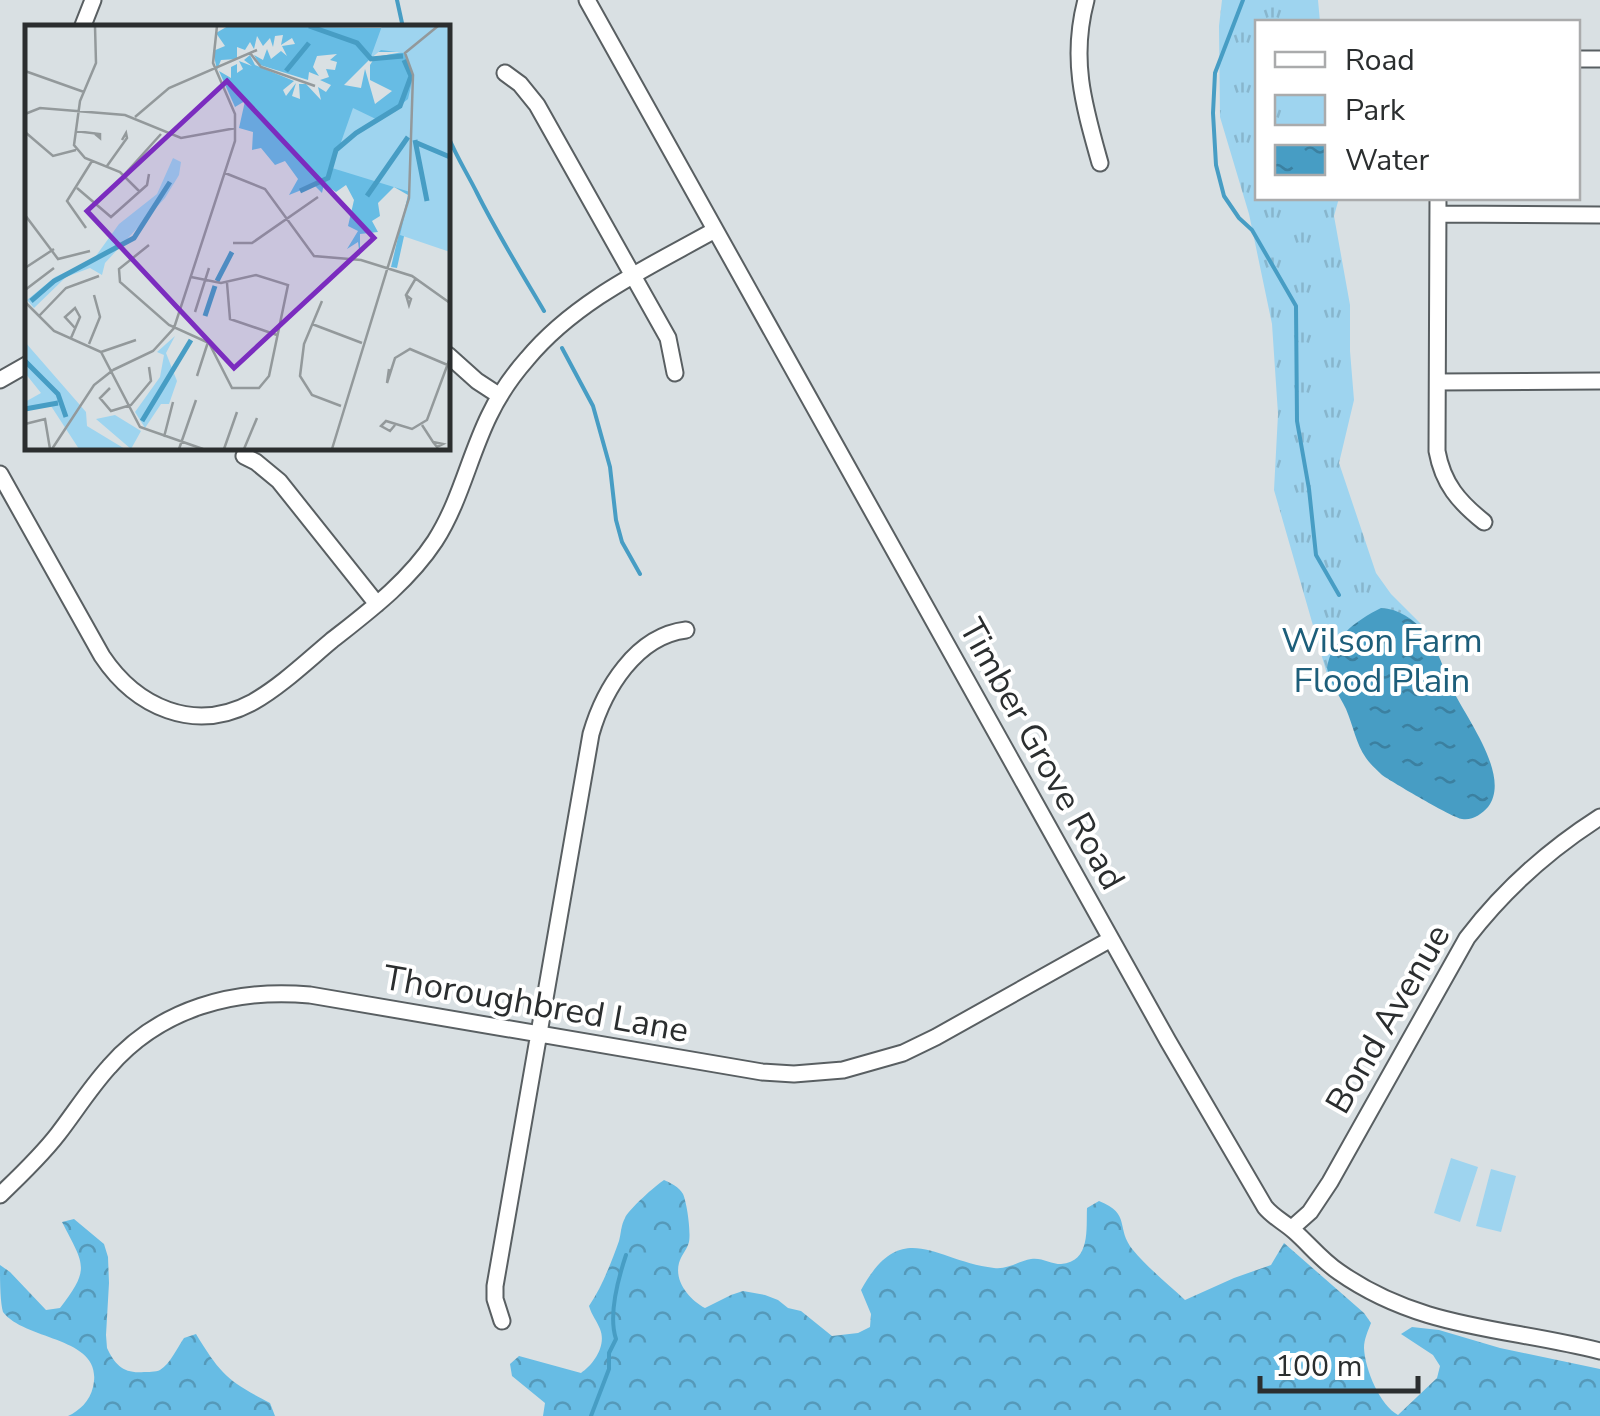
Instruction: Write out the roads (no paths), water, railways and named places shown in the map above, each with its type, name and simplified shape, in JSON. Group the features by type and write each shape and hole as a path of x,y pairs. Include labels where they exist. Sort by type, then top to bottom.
{"street":[{"path":"83,25 93,0"},
{"name":"Timber Grove Road","path":"587,0 1111,939 1254,1190 1274,1218 1292,1228 1338,1272 1417,1312 1444,1321 1600,1351"},
{"path":"1086,0 1079,38 1080,81 1100,163"},
{"path":"505,74 520,84 537,105 668,338 676,373"},
{"path":"1484,522 1453,494 1440,467 1438,206 1600,215"},
{"path":"0,474 108,666 129,689 146,702 183,714 201,716 242,708 272,689 412,572 441,532 500,396 528,357 556,328 632,276 714,230"},
{"path":"450,357 500,396"},
{"path":"0,380 25,366"},
{"path":"1438,382 1600,381"},
{"path":"244,456 278,481 378,604"},
{"path":"502,1321 495,1286 584,766 596,719 608,691 627,665 663,635 686,630"},
{"name":"Bond Avenue","path":"1292,1228 1310,1212 1330,1182 1467,938 1548,855 1600,817"},
{"name":"Thoroughbred Lane","path":"0,1195 44,1150 130,1045 177,1015 234,996 284,993 762,1072 794,1074 843,1070 913,1048 1111,939"}],"water":[{"path":"1381,608 1406,616 1425,633 1484,747 1491,763 1494,794 1488,807 1473,818 1456,817 1382,775 1360,747 1332,684 1327,668 1334,648 1346,632"}],"waterway":[{"path":"397,0 402,23"},
{"path":"1243,0 1215,73 1216,165 1224,196 1252,230 1296,306 1297,421 1316,555 1339,595"},
{"path":"450,140 544,311"},
{"path":"562,348 593,406 610,467 622,542 640,574"},
{"path":"591,1416 616,1339 614,1308 626,1255"}],"park label":[{"name":"Wilson Farm Flood Plain","path":"1382,660"}]}
